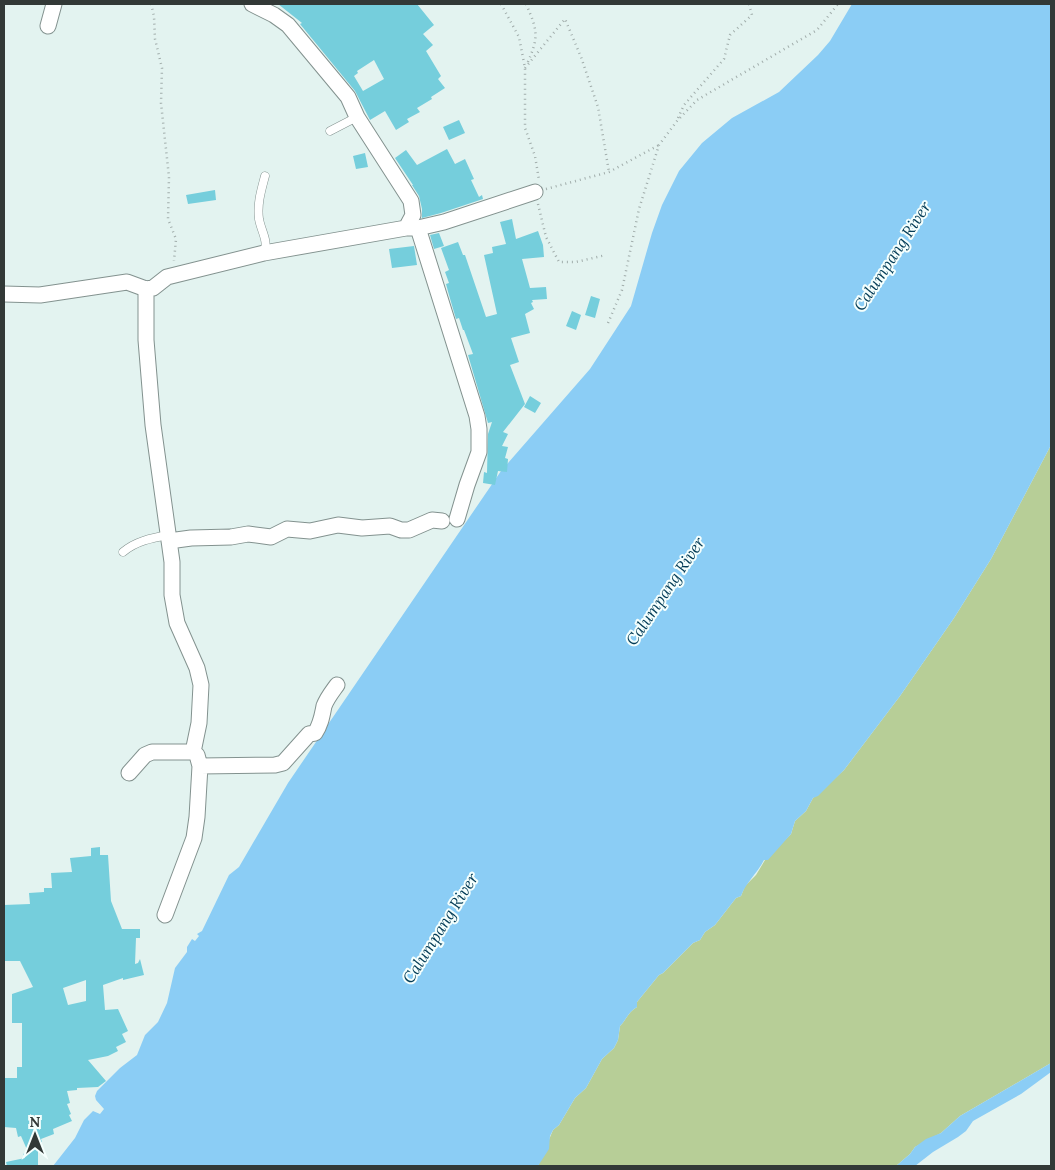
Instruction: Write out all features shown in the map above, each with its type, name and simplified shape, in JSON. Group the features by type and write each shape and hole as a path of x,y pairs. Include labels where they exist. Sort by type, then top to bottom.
{"street":[{"path":"48,26 54,4"},
{"path":"252,4 274,15 288,25 348,97 357,118 411,201 414,215 412,228 477,416 479,429 479,452 457,519"},
{"path":"4,294 40,295 127,282 146,289 153,288 167,277 264,253 444,222 535,192"},
{"path":"146,289 146,340 153,425 172,562 172,595 177,624 197,668 201,685 199,723 193,752"},
{"path":"168,538 230,537 248,534 271,537 286,529 310,531 338,525 362,528 390,526 401,530 409,530 432,520 442,521"},
{"path":"200,766 275,765 283,763 309,734 315,733 321,724 328,698 337,685"},
{"path":"129,772 145,755 152,752 193,752 197,755 200,766 194,838 165,915"}],"lane":[{"path":"330,131 357,118"},
{"path":"264,176 258,200 259,220 267,247 264,253"},
{"path":"123,552 131,545 149,539 168,538"}],"path":[{"path":"151,4 154,16 154,39 162,68 162,103 169,177 168,219 176,239 174,260 167,277"},
{"path":"500,4 519,37 525,68 525,128 535,156 540,182 535,192 546,237 559,262 576,262 606,255"},
{"path":"525,68 536,42 534,21 526,4"},
{"path":"677,120 684,105 724,59 730,35 752,15 750,4"},
{"path":"608,323 622,290 639,209 659,145 677,120 697,100 817,30 838,4"},
{"path":"525,68 565,19 581,57 598,107 609,172"},
{"path":"535,192 609,172 659,145"}],"green space":[{"path":"1051,445 1051,1063 960,1116 941,1133 915,1147 896,1166 538,1166 553,1130 559,1125 575,1098 586,1088 602,1059 614,1048 618,1040 620,1026 637,1007 637,1002 659,975 693,943 700,940 705,932 715,925 736,898 741,896 745,886 756,875 765,860 791,834 795,821 806,811 813,798 844,770 900,696 954,618 991,559"}],"water":[{"name":"Calumpang River","path":"852,4 1051,4 1051,445 991,559 954,618 900,696 844,770 818,796 813,798 806,811 795,821 791,834 768,860 764,860 741,896 736,898 715,925 705,932 700,940 693,943 659,975 637,1002 637,1007 620,1026 618,1040 614,1048 602,1059 586,1088 575,1098 559,1125 553,1130 550,1136 549,1149 538,1166 53,1166 75,1138 84,1120 93,1111 100,1114 104,1109 96,1100 97,1091 120,1068 137,1055 145,1035 158,1022 167,1003 175,968 187,952 187,947 192,939 195,941 199,936 197,934 202,931 229,875 239,867 288,783 501,471 590,369 631,306 652,233 662,205 679,171 702,143 732,118 779,92 818,55 830,41"},
{"path":"1051,1063 1051,1072 1021,1094 973,1121 966,1131 915,1166 896,1166 915,1147 926,1139 941,1133 960,1116"}],"building":[{"path":"278,4 417,4 434,25 423,34 433,45 426,51 441,76 438,79 445,88 417,108 420,112 407,119 409,122 396,130 385,111 370,120 355,91 300,24 302,23","holes":["374,60 384,79 363,91 354,76 358,73 357,71"]},
{"path":"459,120 465,133 449,140 443,127"},
{"path":"447,149 455,164 465,159 474,179 471,180 479,197 482,195 483,199 422,218 419,196 395,158 406,150 417,165"},
{"path":"365,153 368,167 356,169 353,156"},
{"path":"215,190 216,200 188,204 186,195"},
{"path":"512,219 516,239 538,231 543,245 544,257 522,259 530,288 546,287 547,299 532,300 533,302 531,303 534,309 525,314 530,333 511,338 519,362 510,365 525,404 503,432 508,434 502,446 508,447 505,458 508,459 507,472 498,471 495,485 483,483 484,472 487,473 488,434 492,422 488,423 468,355 473,354 459,318 456,319 446,284 449,283 445,272 449,270 441,248 458,242 463,255 465,255 486,317 497,314 484,255 493,253 492,247 506,244 500,222"},
{"path":"439,233 444,246 434,249 430,235"},
{"path":"414,246 417,265 392,268 389,249"},
{"path":"591,296 600,299 595,318 585,315"},
{"path":"572,311 581,315 576,330 566,326"},
{"path":"530,396 541,403 535,413 524,407"},
{"path":"100,847 100,855 108,855 111,901 122,929 140,929 140,938 136,938 135,964 140,959 144,975 123,980 123,978 103,985 105,1010 118,1009 128,1031 122,1034 126,1042 116,1047 118,1051 108,1056 88,1060 106,1081 98,1087 77,1088 77,1090 67,1091 70,1103 67,1104 72,1121 53,1129 54,1134 41,1139 42,1142 38,1143 38,1166 7,1166 6,1162 25,1158 23,1154 28,1152 21,1136 18,1137 16,1128 4,1127 4,1078 17,1078 17,1067 22,1067 22,1023 12,1023 12,994 33,987 20,961 4,961 4,905 30,904 29,893 44,892 44,888 52,888 51,873 72,872 70,858 91,856 91,848","holes":["86,980 86,1001 68,1005 63,988"]}]}
